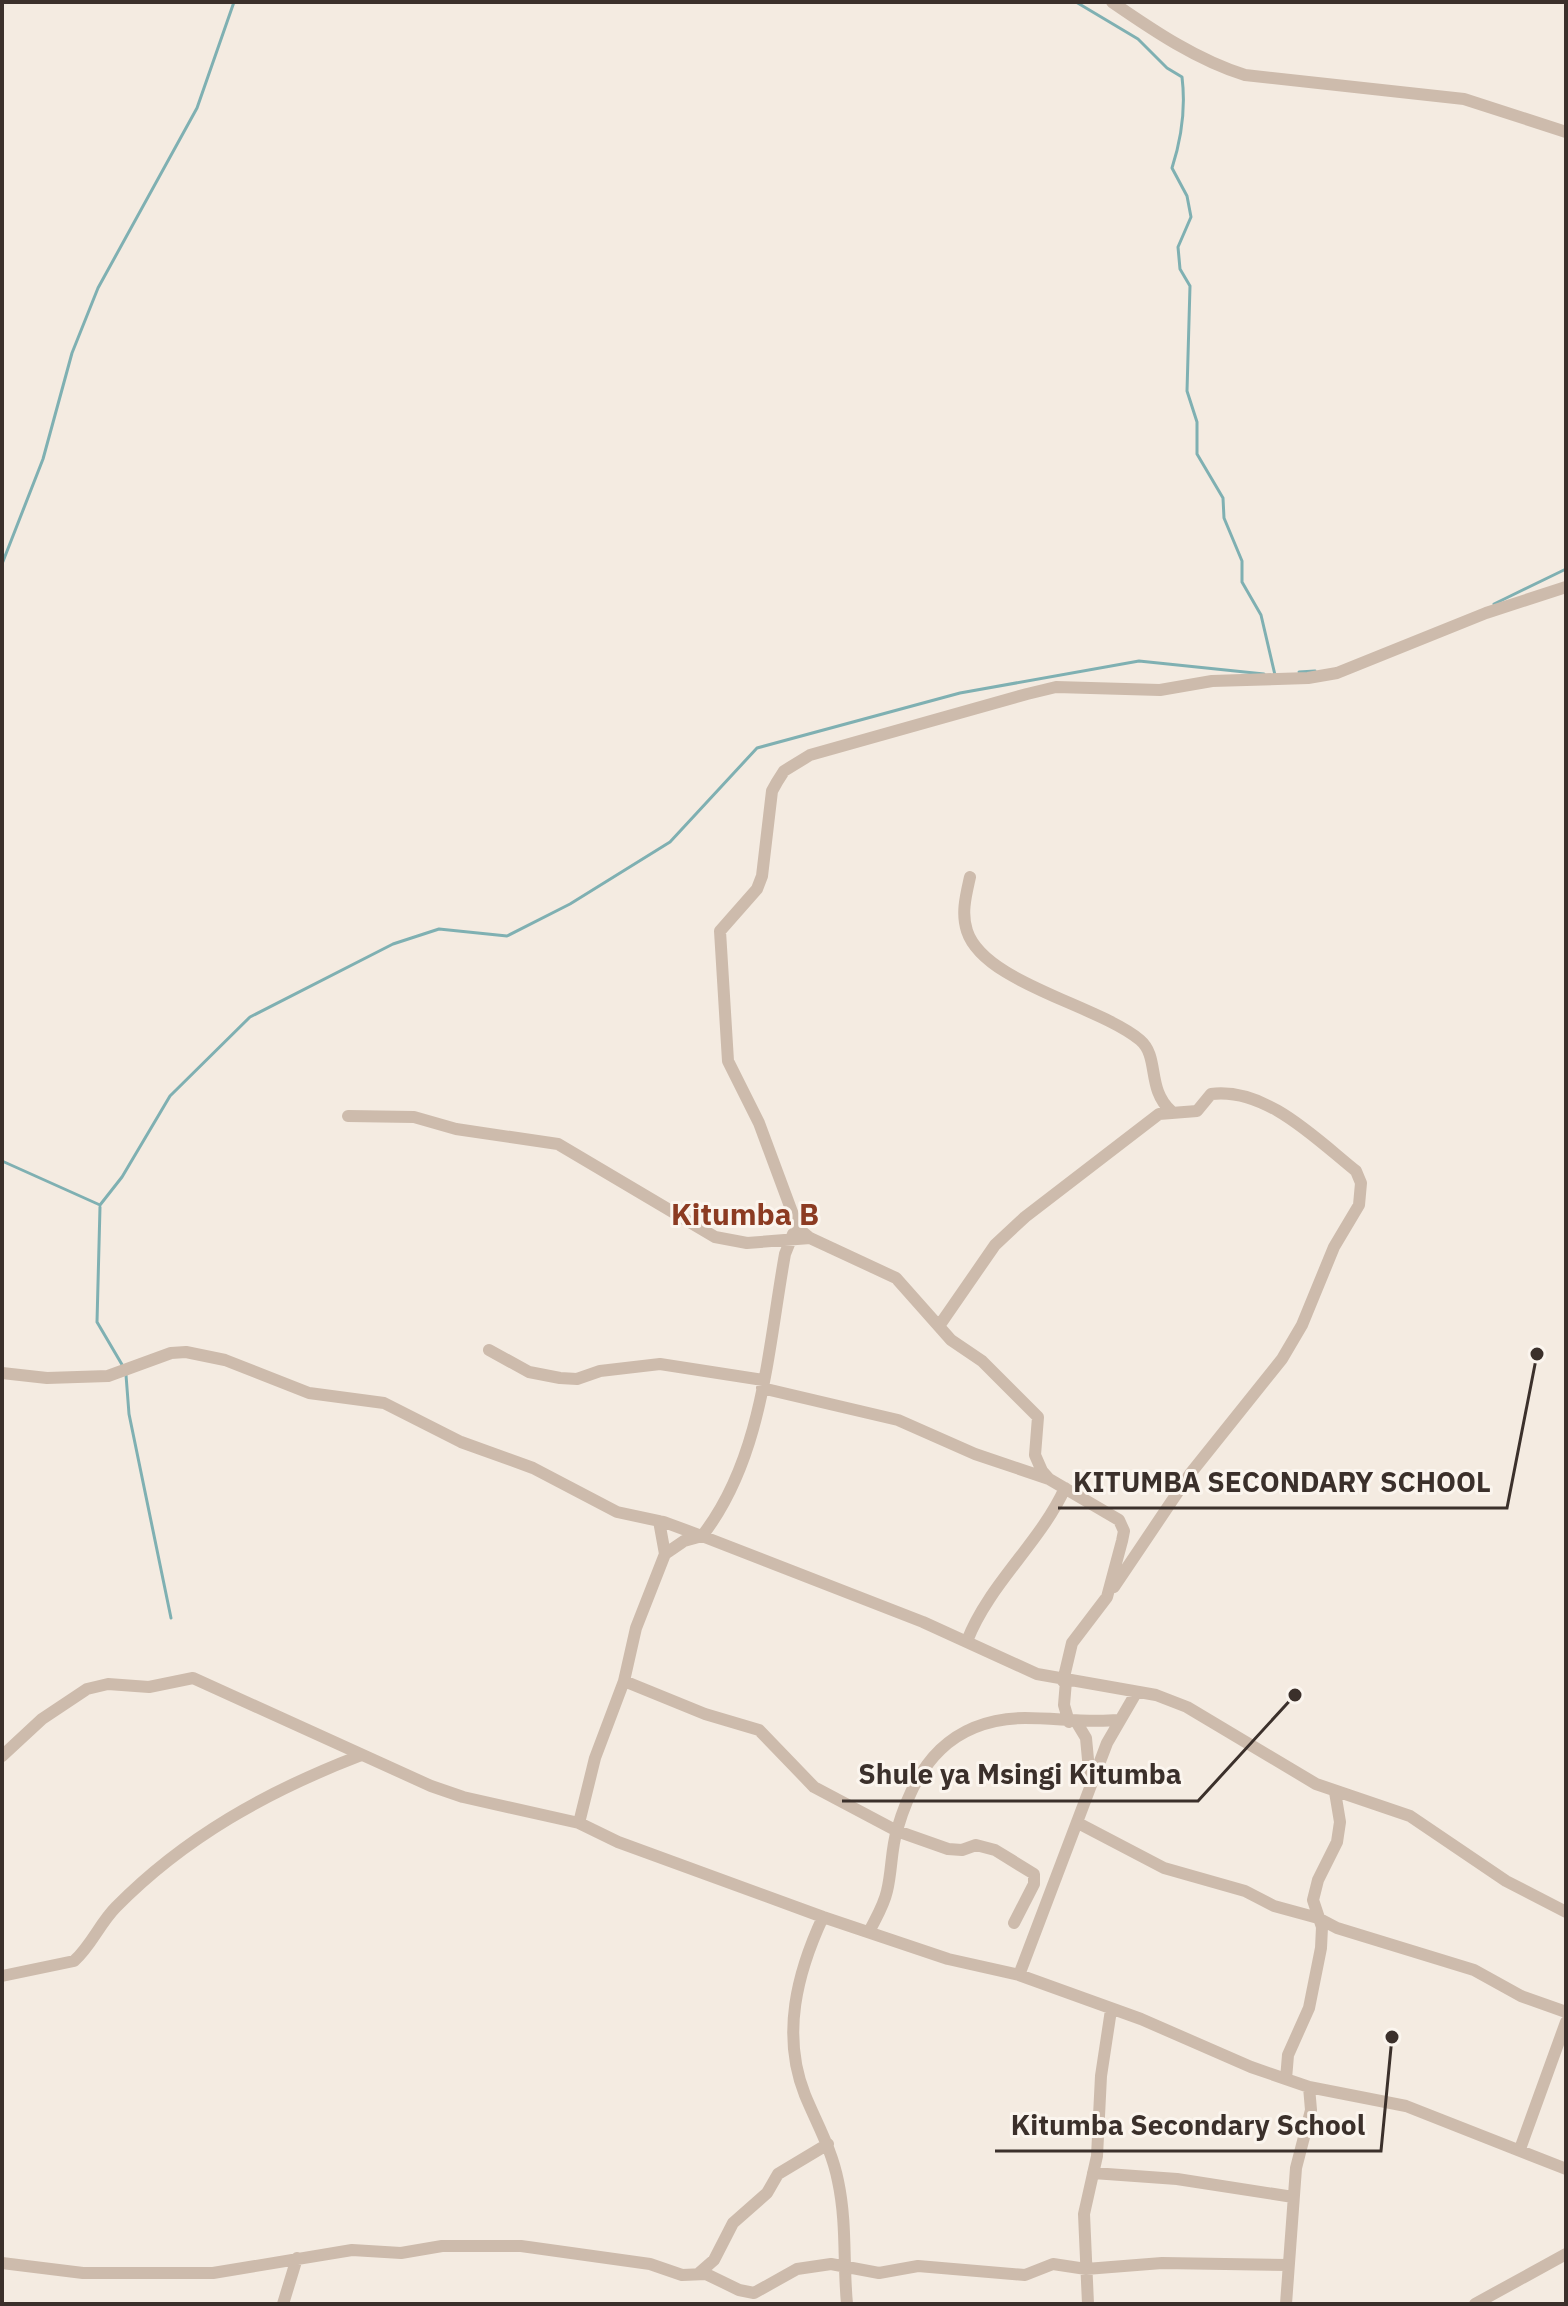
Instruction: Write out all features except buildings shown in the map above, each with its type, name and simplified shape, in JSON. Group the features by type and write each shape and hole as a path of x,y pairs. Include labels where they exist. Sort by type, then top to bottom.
{"street":[{"path":"1112,2 1184,48 1217,66 1245,75 1464,99 1566,132"},
{"path":"1049,1479 1035,1455 1038,1417 1013,1389 951,1340 896,1278 810,1238 794,1222 759,1123 728,1061 718,946 723,923 757,889 762,876 772,791 784,771 810,755 1056,687 1128,692 1212,681 1337,673 1486,613 1566,587"},
{"path":"970,877 964,906 966,929 981,955 1003,970 1106,1018 1141,1041 1152,1062 1152,1080 1157,1092 1171,1111"},
{"path":"939,1326 995,1245 1012,1228 1150,1121 1171,1111 1197,1111 1211,1094 1224,1093 1265,1102 1356,1171 1361,1195 1334,1247 1302,1325 1282,1359 1198,1462 1107,1597 1072,1643 1063,1701 1089,1755 1090,1790"},
{"path":"348,1116 414,1117 456,1129 544,1140 558,1144 715,1237 747,1243 810,1238"},
{"path":"665,1554 684,1541 702,1536 726,1498 753,1430 785,1254 794,1222"},
{"path":"489,1350 529,1372 560,1378 577,1379 600,1371 660,1364 762,1384 898,1420 975,1454 1049,1479 1114,1515 1123,1527 1107,1597"},
{"path":"2,1373 47,1378 93,1378 108,1376 171,1353 204,1355 309,1393 384,1403 461,1442 533,1468 617,1512 659,1521 702,1536 967,1641 1037,1674 1156,1695 1201,1713 1307,1779 1335,1792 1396,1809 1506,1881 1566,1912"},
{"path":"967,1641 977,1616 1049,1517 1065,1488"},
{"path":"579,1823 595,1758 624,1681 636,1628 665,1554 659,1521"},
{"path":"2,1756 42,1719 87,1689 108,1684 157,1686 184,1677 202,1680 359,1756 463,1797 579,1823 618,1842 823,1917 870,1930 948,1959 1019,1975 1160,2025 1242,2064 1309,2087 1406,2106 1492,2143 1524,2150 1566,2169"},
{"path":"624,1681 705,1714 759,1730 814,1787 897,1831 948,1849 981,1845 1004,1853 1034,1874 1034,1884 1014,1923"},
{"path":"1019,1975 1118,1720 1136,1693"},
{"path":"870,1930 887,1893 897,1831 918,1777 945,1742 1010,1719 1073,1722 1118,1720"},
{"path":"2,1976 74,1961 117,1906 210,1830 287,1784 359,1756"},
{"path":"1286,2079 1288,2055 1309,2008 1323,1938 1315,1892 1337,1842 1340,1822 1335,1792"},
{"path":"1078,1823 1164,1868 1235,1888 1274,1906 1318,1918 1343,1930 1474,1970 1521,1996 1566,2012"},
{"path":"823,1917 800,1972 794,2005 799,2076 828,2144 841,2201 847,2304"},
{"path":"1088,2304 1084,2214 1097,2156 1101,2076 1111,2010"},
{"path":"1524,2150 1566,2022"},
{"path":"1286,2304 1293,2197 1299,2154 1311,2110 1309,2087"},
{"path":"698,2274 714,2260 733,2223 767,2193 778,2174 828,2144"},
{"path":"1093,2173 1177,2179 1293,2197"},
{"path":"2,2263 83,2273 213,2273 352,2250 401,2253 442,2246 521,2246 638,2261 682,2275 715,2276 739,2290 754,2293 797,2269 847,2265 879,2273 918,2266 1025,2275 1053,2264 1086,2269 1162,2263 1288,2265"},
{"path":"1475,2304 1566,2254"},
{"path":"283,2304 297,2258"}],"waterway":[{"path":"2,564 43,459 72,353 98,288 197,108 234,2"},
{"path":"1076,2 1138,39 1167,68 1182,77 1182,123 1172,168 1187,196 1191,217 1178,247 1180,269 1190,286 1187,391 1197,422 1197,454 1223,498 1224,518 1242,561 1242,582 1261,615 1275,675"},
{"path":"1494,604 1566,569"},
{"path":"2,1161 100,1205 122,1177 170,1096 250,1017 393,944 439,929 507,936 570,904 670,842 757,748 960,693 1139,661 1264,674"},
{"path":"1299,672 1315,671"},
{"path":"100,1207 97,1322 124,1368"},
{"path":"126,1375 129,1414 171,1618"}],"place":[{"name":"KITUMBA SECONDARY SCHOOL","path":"1537,1354"},
{"name":"Shule ya Msingi Kitumba","path":"1295,1695"},
{"name":"Kitumba Secondary School","path":"1392,2037"}],"district":[{"name":"Kitumba B","path":"745,1215"}]}
